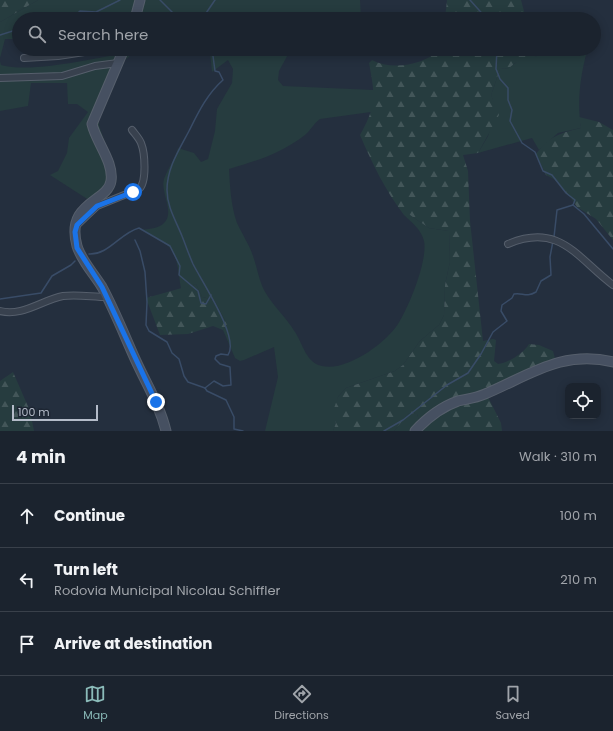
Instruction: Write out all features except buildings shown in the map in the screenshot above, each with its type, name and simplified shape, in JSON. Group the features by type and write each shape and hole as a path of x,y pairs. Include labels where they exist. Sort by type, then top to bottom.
{"street":[{"path":"137,12 140,0"},
{"path":"24,58 58,56"},
{"path":"120,56 92,124 109,168 111,182 105,191 82,210 75,232 77,248 107,297 156,402 166,431"},
{"path":"0,78 62,76 95,66 118,63"},
{"path":"77,225 97,206 143,186 145,176 142,145 132,130"},
{"path":"508,244 532,236 553,240 574,250 613,285"},
{"path":"0,311 16,312 54,298 68,296 107,297"},
{"path":"415,431 436,412 450,404 483,395 540,368 563,361 590,360 613,362"}],"green space":[{"path":"0,0 38,0 17,12 12,12 12,15 0,22"},
{"path":"38,0 360,0 361,12 17,12"},
{"path":"447,0 521,0 524,12 446,12"},
{"path":"12,15 12,39 5,39 0,58 0,22"},
{"path":"110,56 129,56 123,61 108,66 115,79 99,120 99,125 111,161 114,181 113,189 109,196 95,204 50,175 58,171 67,153 69,138 88,112 77,104 68,104 67,83 31,83 28,106 0,111 0,61 1,65 15,67 65,64"},
{"path":"210,56 287,56 279,71 278,80 283,86 374,90 374,104 371,112 320,119 305,135 278,152 229,169 233,210 237,223 251,252 262,286 271,301 298,337 312,361 322,366 332,367 342,365 375,347 392,332 398,324 417,283 423,260 424,249 424,241 421,233 404,215 410,215 429,228 449,231 450,262 445,285 444,315 439,325 420,341 403,365 395,371 346,388 338,397 335,419 336,423 333,431 265,431 278,377 274,347 244,360 240,361 235,358 223,330 227,324 214,300 202,297 196,284 181,289 178,266 173,252 163,242 142,230 159,226 167,219 168,209 163,185 167,171 178,148 194,153 201,162 208,159 215,131 217,109 232,83 233,69 228,60 212,72"},
{"path":"432,56 537,56 515,63 509,68 500,69 491,95 499,115 478,153 463,155 468,171 470,221 483,341 493,339 496,340 494,361 498,364 515,357 529,344 539,345 553,351 556,362 487,395 501,423 502,431 425,431 422,428 417,414 409,413 394,431 333,431 336,423 332,414 338,397 346,388 395,371 403,365 420,341 439,325 444,315 445,285 450,262 449,231 429,228 410,215 404,215 379,176 360,135 366,125 373,100 373,84 369,63 372,60 398,66 408,65"},
{"path":"534,56 586,56 580,90 579,109 581,128 558,133 539,150 532,138 478,153 488,136 496,110 491,95 500,69 509,68 524,59"},
{"path":"579,117 599,122 613,130 613,240 596,219 577,207 554,179 546,175 536,154 546,143 556,136 581,128"},
{"path":"196,284 202,297 214,300 227,324 223,330 213,326 188,334 160,335 146,298"},
{"path":"13,372 30,411 34,431 0,431 0,381"},
{"path":"409,413 417,414 422,428 425,431 394,431"}],"waterway":[{"path":"96,12 120,0"},
{"path":"160,0 172,12"},
{"path":"207,12 215,0"},
{"path":"470,0 481,12"},
{"path":"79,12 96,12"},
{"path":"0,35 12,31"},
{"path":"205,388 214,381 223,386 231,385 230,367 220,364 215,359 216,356 221,354 228,355 230,347 229,336 225,323 193,264 170,208 167,190 171,167 178,152 203,104 212,91 223,80 219,72 215,71 213,56"},
{"path":"497,56 496,69 500,79 508,88 508,100 512,110 510,121 522,143 535,152 543,171 552,175 566,193 575,200 573,205"},
{"path":"573,205 584,214 613,249"},
{"path":"554,237 557,210 573,205"},
{"path":"89,254 109,248 126,234 139,228 170,246 180,266 179,275 198,291 201,303 206,304 211,295"},
{"path":"135,240 140,251 145,272 147,302 146,325 149,331 167,342 172,353 179,359 184,376 188,382 205,388"},
{"path":"384,431 403,420 447,385 468,373 481,354 493,332 507,321 501,311 502,305 512,298 514,294 533,294 536,292 541,281 551,275 550,257 553,241"},
{"path":"0,299 41,293 52,276 75,261"},
{"path":"205,388 207,391 226,400 234,417 234,429 243,431"}],"route":[{"path":"133,192 97,206 77,225 75,240 81,255 102,287 156,402"}]}
